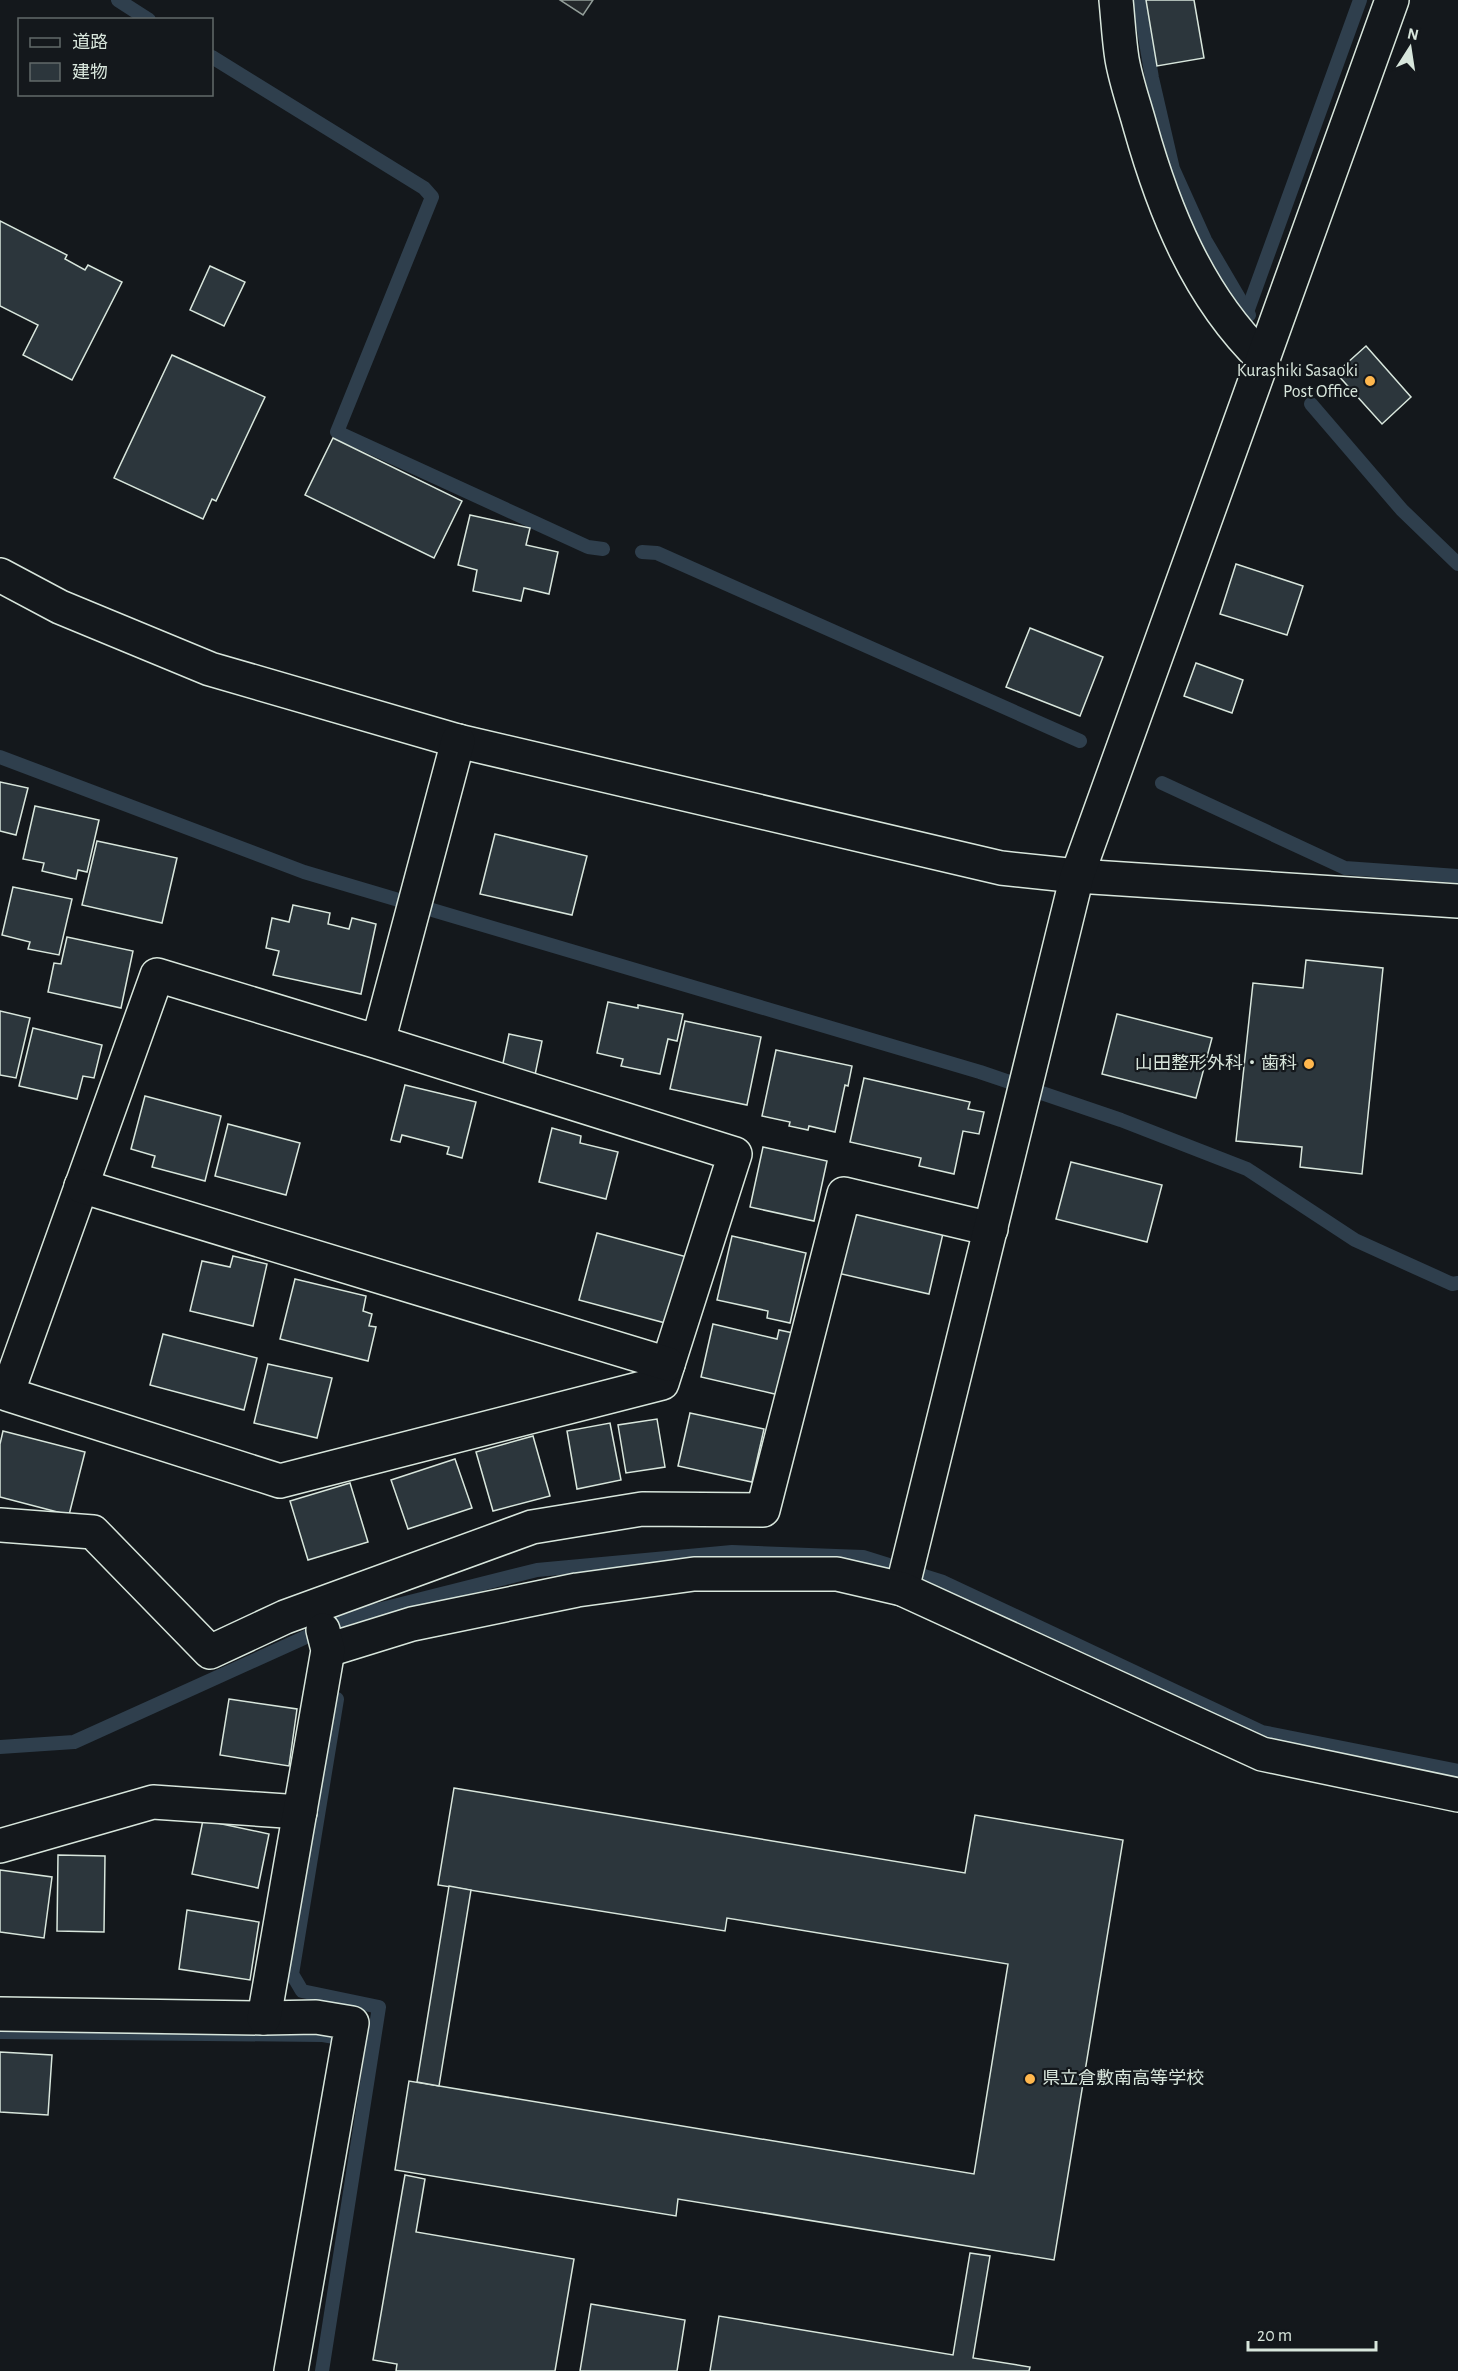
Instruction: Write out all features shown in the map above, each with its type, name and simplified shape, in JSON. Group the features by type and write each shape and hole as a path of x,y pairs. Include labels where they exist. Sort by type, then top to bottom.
{"street":[{"path":"1116,0 1122,61 1156,182 1184,248 1217,307 1239,336 1263,358"},
{"path":"903,1584 1077,876 1392,0"},
{"path":"0,575 60,607 210,669 458,741 1001,868 1077,876 1458,901"},
{"path":"378,1042 458,741"},
{"path":"157,975 735,1154 662,1383 280,1481 7,1394 81,1186 157,975"},
{"path":"81,1186 668,1364"},
{"path":"323,1628 532,1527 642,1509 763,1510 843,1194 991,1229"},
{"path":"0,1525 93,1532 210,1652 285,1617 323,1628 412,1624 578,1590 694,1574 837,1574 903,1584 1262,1754 1458,1795"},
{"path":"264,2018 300,1812 323,1628"},
{"path":"0,1846 153,1802 300,1812"},
{"path":"0,2014 264,2018 316,2016 352,2024 291,2371"}],"shaded area":[{"path":"560,0 593,0 583,15"}],"building":[{"path":"1146,0 1194,0 1204,58 1157,66"},
{"path":"0,221 67,255 65,259 85,270 88,265 122,282 72,380 23,355 38,325 0,306"},
{"path":"210,266 245,282 224,326 190,310"},
{"path":"1366,346 1411,397 1382,424 1336,373"},
{"path":"172,355 265,397 216,501 212,499 203,519 114,478"},
{"path":"333,438 462,501 434,558 305,495"},
{"path":"470,515 530,528 526,545 558,552 549,594 524,588 521,601 473,591 477,570 458,565"},
{"path":"1236,564 1303,586 1287,635 1220,614"},
{"path":"1030,628 1103,657 1080,716 1006,687"},
{"path":"1196,663 1243,680 1232,713 1184,696"},
{"path":"0,782 28,788 16,835 0,831"},
{"path":"35,806 99,820 87,872 78,870 76,879 42,871 44,863 23,859"},
{"path":"495,834 587,856 572,915 480,894"},
{"path":"97,841 177,858 162,923 82,905"},
{"path":"13,887 72,899 59,955 28,949 30,942 2,935"},
{"path":"293,905 330,913 328,924 349,929 352,918 376,924 361,994 273,975 279,951 266,948 272,918 289,922"},
{"path":"67,937 133,951 121,1008 48,992 54,963 61,964"},
{"name":"山田整形外科・歯科","path":"1306,960 1383,968 1362,1174 1300,1167 1302,1147 1236,1141 1253,983 1303,988"},
{"path":"608,1002 683,1014 677,1041 668,1039 660,1074 621,1066 623,1059 597,1053"},
{"path":"0,1011 30,1018 16,1078 0,1075"},
{"path":"1117,1014 1212,1038 1196,1098 1102,1074"},
{"path":"685,1021 761,1037 747,1105 670,1089"},
{"path":"33,1028 102,1045 94,1078 83,1076 77,1099 19,1086"},
{"path":"509,1034 542,1041 535,1075 502,1068"},
{"path":"776,1050 852,1066 848,1086 845,1085 835,1132 809,1126 808,1130 789,1126 790,1122 762,1116"},
{"path":"864,1078 970,1102 968,1109 984,1112 979,1134 963,1131 954,1174 919,1166 921,1158 850,1142"},
{"path":"405,1085 476,1102 462,1158 447,1154 449,1147 402,1135 400,1142 391,1140"},
{"path":"145,1096 221,1116 205,1181 152,1167 155,1156 131,1149"},
{"path":"228,1124 300,1143 286,1195 215,1176"},
{"path":"552,1128 581,1136 580,1143 618,1152 606,1199 539,1182"},
{"path":"763,1147 827,1161 814,1221 750,1207"},
{"path":"1071,1162 1162,1185 1147,1242 1056,1219"},
{"path":"848,1206 944,1229 929,1294 833,1272"},
{"path":"597,1233 687,1257 669,1324 579,1300"},
{"path":"732,1236 806,1253 790,1323 767,1318 768,1311 717,1300"},
{"path":"233,1256 267,1264 253,1326 190,1311 202,1261 230,1267"},
{"path":"295,1279 366,1296 363,1311 372,1314 369,1326 376,1327 368,1361 280,1339"},
{"path":"713,1324 777,1339 779,1330 798,1334 779,1395 701,1377"},
{"path":"163,1334 257,1358 244,1410 150,1385"},
{"path":"268,1364 332,1378 317,1438 254,1423"},
{"path":"690,1413 764,1429 752,1482 678,1466"},
{"path":"657,1419 665,1467 626,1473 618,1425"},
{"path":"610,1423 621,1480 577,1489 567,1431"},
{"path":"3,1431 85,1452 69,1515 0,1497 0,1444"},
{"path":"533,1436 550,1496 493,1511 476,1452"},
{"path":"455,1459 472,1508 408,1529 391,1480"},
{"path":"350,1483 368,1542 308,1560 290,1501"},
{"path":"229,1699 297,1709 289,1766 220,1755"},
{"path":"454,1788 965,1873 975,1815 1123,1840 1054,2260 678,2199 676,2216 395,2170 409,2081 974,2174 1008,1964 727,1918 725,1931 438,1885"},
{"path":"203,1820 269,1834 258,1888 192,1874"},
{"path":"58,1855 105,1856 104,1932 57,1931"},
{"path":"0,1870 52,1877 44,1938 0,1932"},
{"path":"449,1886 471,1890 439,2086 417,2082"},
{"path":"187,1910 259,1922 250,1980 179,1969"},
{"path":"0,2052 52,2055 48,2115 0,2112"},
{"path":"405,2175 425,2179 416,2232 574,2259 555,2371 396,2371 397,2364 373,2360"},
{"path":"970,2253 990,2256 973,2358 1030,2367 1029,2371 710,2371 719,2316 953,2355"},
{"path":"591,2304 685,2320 677,2371 580,2371"}],"waterway":[{"path":"118,0 146,18"},
{"path":"1139,0 1152,78 1173,169 1205,240 1249,315"},
{"path":"1247,312 1360,0"},
{"path":"213,58 424,188 432,197 337,432 588,547 603,549"},
{"path":"1311,404 1402,510 1458,564"},
{"path":"642,552 657,553 1080,741"},
{"path":"0,757 304,872 980,1072 1121,1120 1247,1169 1355,1240 1452,1284 1458,1283"},
{"path":"1162,783 1345,868 1458,876"},
{"path":"0,1747 74,1742 350,1617 537,1570 732,1552 863,1557 943,1582 1262,1732 1458,1771"},
{"path":"322,2371 379,2007 302,1991 292,1974 337,1699"},
{"path":"0,2032 323,2035 340,2038"}],"place":[{"name":"Kurashiki Sasaoki Post Office","path":"1370,381"},
{"name":"山田整形外科・歯科","path":"1309,1064"},
{"name":"県立倉敷南高等学校","path":"1030,2079"}]}
